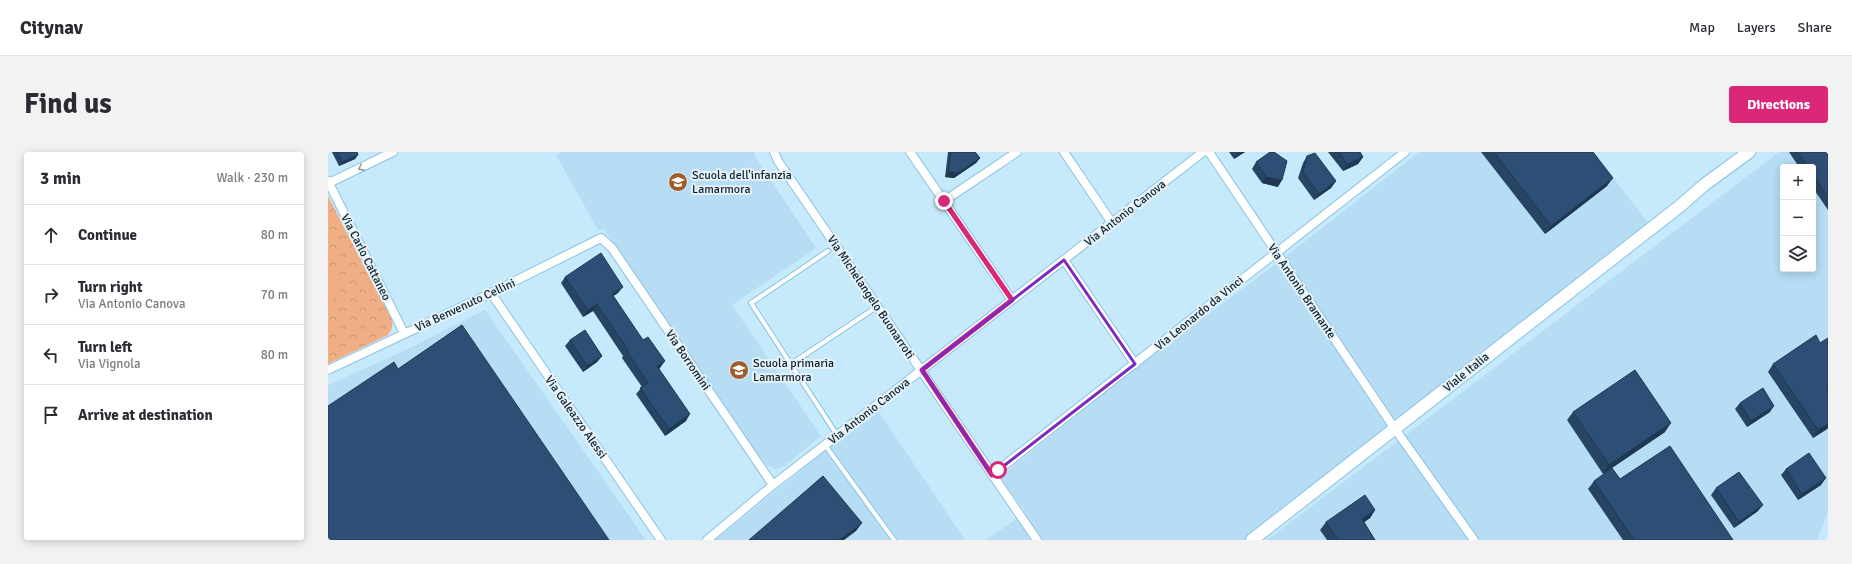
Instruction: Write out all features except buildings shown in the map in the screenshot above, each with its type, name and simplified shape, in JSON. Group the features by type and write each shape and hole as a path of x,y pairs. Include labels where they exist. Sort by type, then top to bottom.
{"street":[{"path":"329,182 393,152"},
{"name":"Via Michelangelo Buonarroti","path":"774,152 778,161 1037,540"},
{"path":"910,152 1012,300"},
{"path":"944,201 1017,152"},
{"path":"1064,152 1112,223"},
{"name":"Via Antonio Canova","path":"707,540 773,485 1203,152"},
{"name":"Via Antonio Bramante","path":"1209,152 1396,428 1474,540"},
{"name":"Via Leonardo da Vinci","path":"992,475 1405,152"},
{"name":"Viale Italia","path":"1252,540 1396,428 1498,346 1680,206 1739,157"},
{"name":"Via Carlo Cattaneo","path":"329,182 404,333"},
{"name":"Via Benvenuto Cellini","path":"328,370 491,293 601,238"},
{"name":"Via Borromini","path":"601,238 612,248 773,485"},
{"path":"1064,260 1135,364"},
{"name":"Via Galeazzo Alessi","path":"491,293 661,540"}],"lane":[{"path":"828,250 750,303 837,435"},
{"path":"791,364 878,306"},
{"path":"825,445 894,540"}],"highlighted area":[{"path":"1064,260 1135,364 992,475 922,370"}],"shaded area":[{"name":"Scuola primaria Lamarmora","path":"562,152 754,152 756,158 816,248 732,305 821,436 783,467 775,469 766,465 604,229 598,230 556,155"},
{"path":"1419,152 1593,152 1650,225 1245,540 985,540 1026,513 1000,477 1136,367 1280,261"},
{"path":"1779,152 1828,152 1828,511 1817,540 1267,540"},
{"path":"485,310 646,540 328,540 328,385 406,350"},
{"path":"877,409 965,540 715,540"}],"green space":[{"path":"328,196 392,320 392,325 388,335 328,364"},
{"path":"328,266 342,295 328,302"}],"place":[{"name":"Scuola dell'infanzia Lamarmora","path":"678,182"},
{"name":"Scuola primaria Lamarmora","path":"739,370"}],"route":[{"path":"944,201 1012,300 922,370 992,475 998,470"}]}
